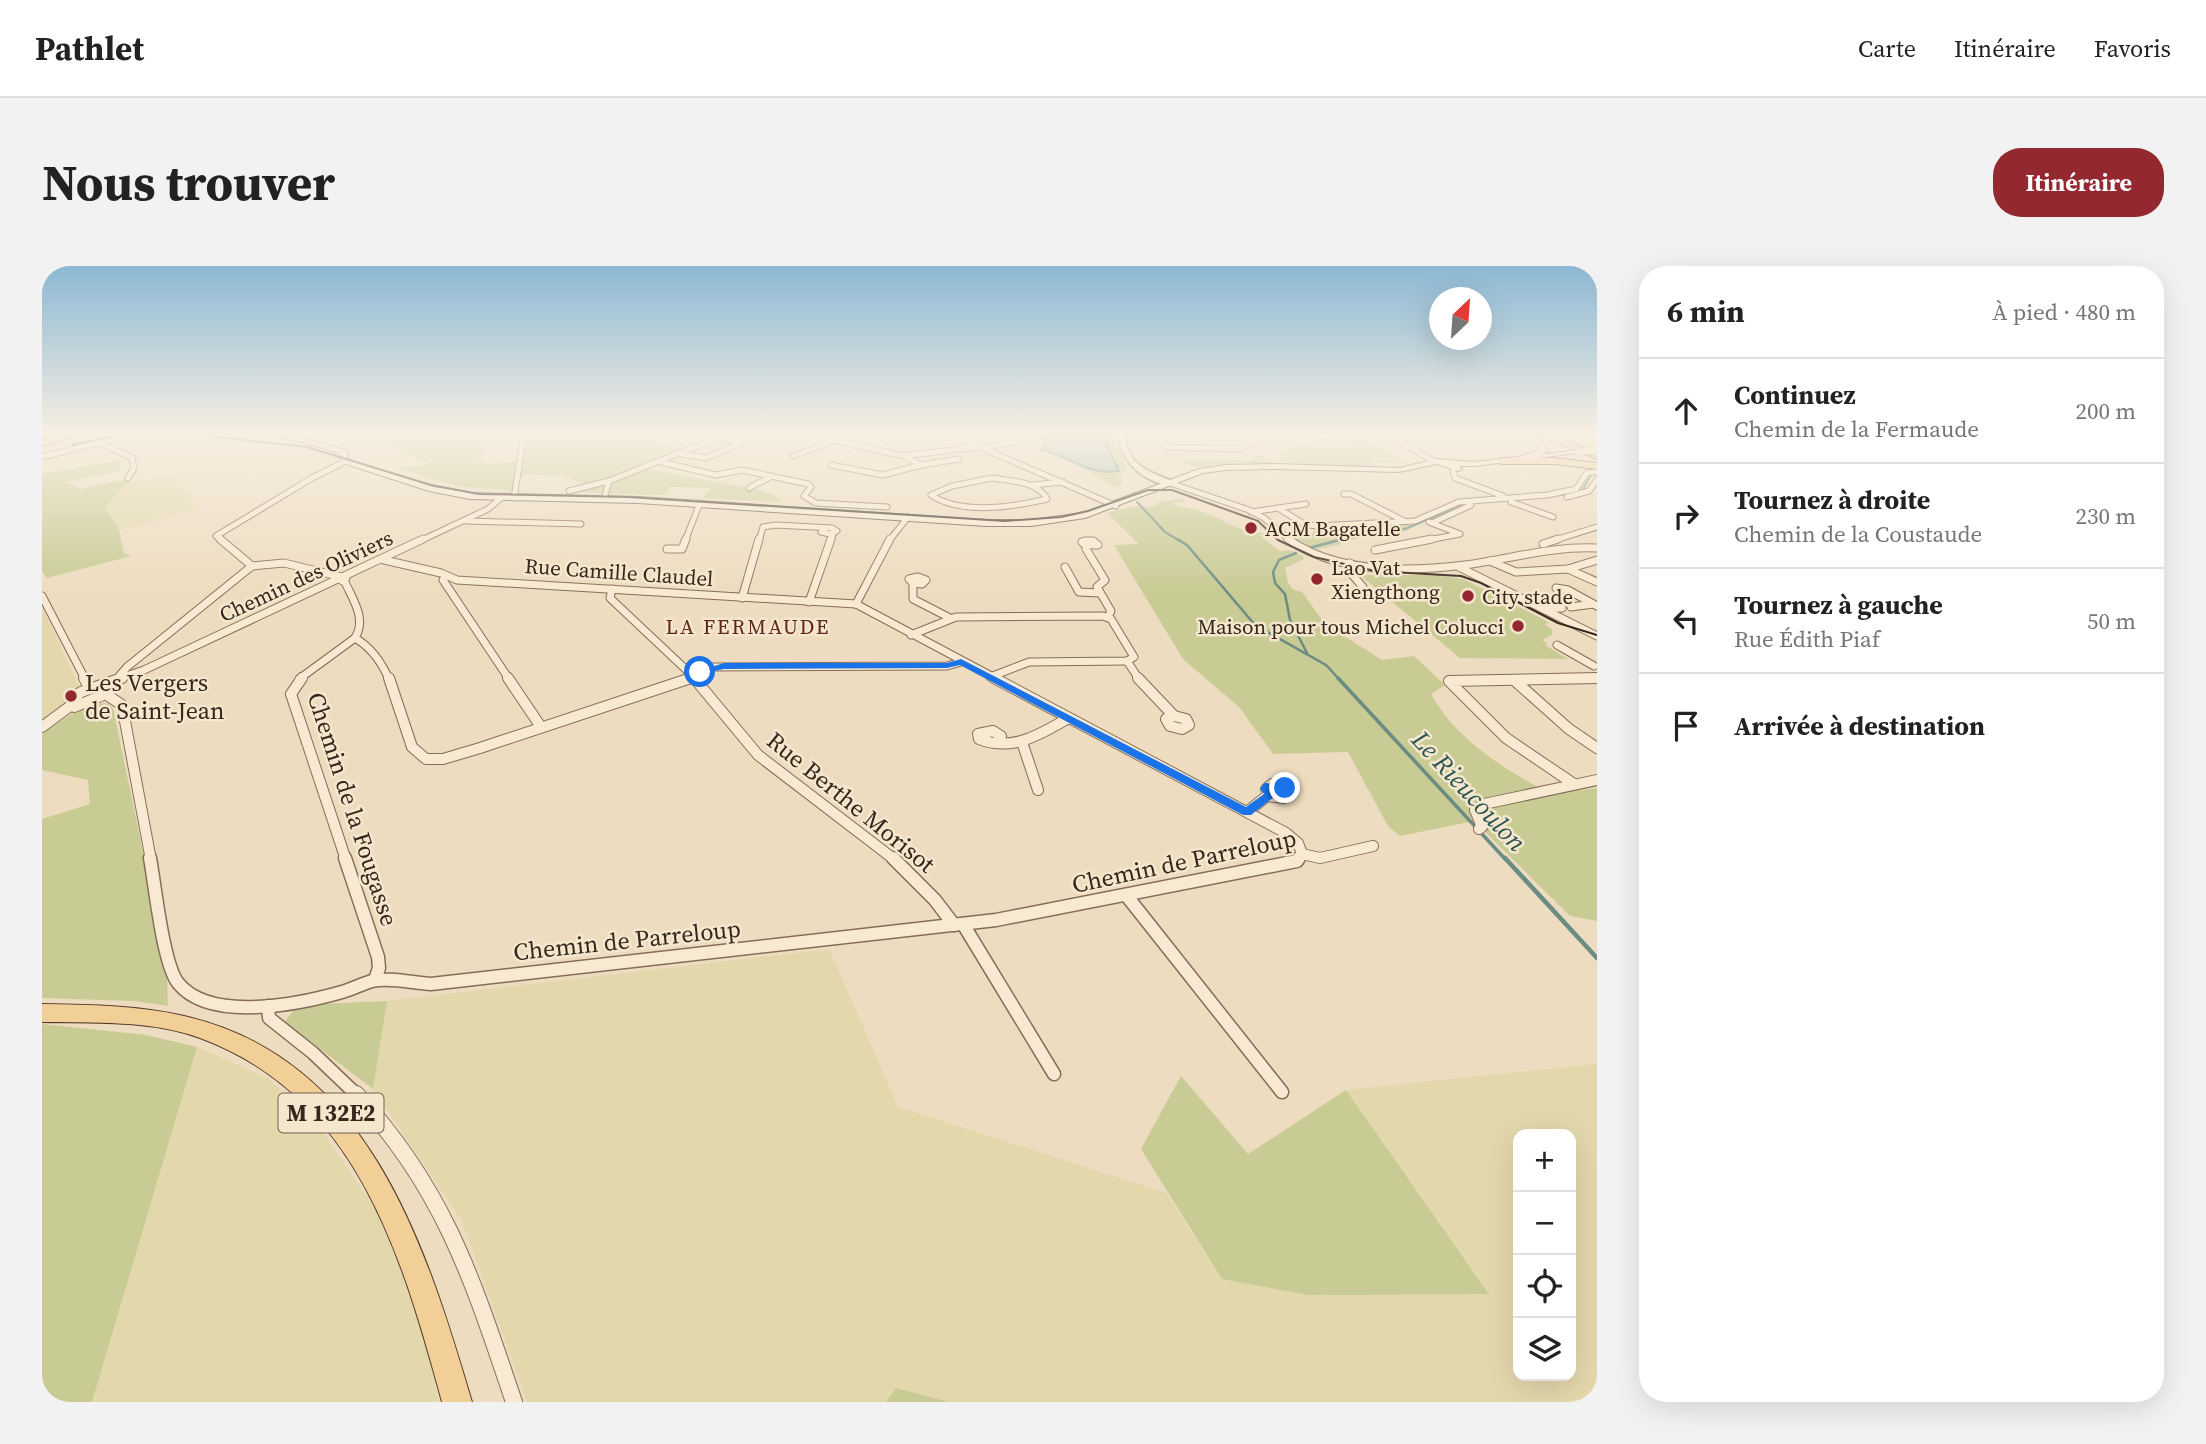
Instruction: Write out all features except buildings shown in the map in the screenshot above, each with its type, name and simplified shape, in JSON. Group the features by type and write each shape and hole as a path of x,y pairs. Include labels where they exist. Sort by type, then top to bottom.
{"main road":[{"path":"426,487 464,496 700,503 986,523 1031,523 1085,515 1165,487"},
{"name":"M 132E2","path":"42,1013 163,1021 204,1031 246,1048 292,1076 335,1117 379,1185 415,1267 457,1402"}],"street":[{"path":"252,566 215,536 301,487"},
{"path":"516,496 517,487"},
{"path":"569,491 585,487"},
{"path":"604,499 608,487"},
{"path":"809,487 804,494 813,503 887,507"},
{"path":"950,487 931,495 939,501 964,505 1012,505 1047,499 1045,494 1035,487"},
{"path":"1074,487 1116,506"},
{"path":"1181,487 1251,512 1271,523 1289,540 1302,547 1350,563 1392,568 1457,566 1512,559 1553,548 1597,548"},
{"path":"1478,487 1553,517"},
{"path":"1278,508 1304,524 1316,526 1426,521 1469,505 1546,495 1577,487"},
{"path":"1426,521 1459,502 1559,498 1586,493 1591,487"},
{"path":"1344,494 1356,496 1404,521"},
{"name":"Chemin des Oliviers","path":"86,700 76,696 102,692 122,680 384,560 493,506 501,498"},
{"path":"667,550 682,549 700,503"},
{"path":"1251,512 1306,504"},
{"path":"908,517 893,534 856,604 1067,719 1247,812 1298,843 1302,854"},
{"path":"463,521 581,524"},
{"path":"1375,550 1460,535 1426,521"},
{"path":"742,598 763,527 776,525 825,529 821,532 833,534 809,602"},
{"path":"1553,548 1539,545 1597,527"},
{"path":"1087,546 1086,549 1105,580 1097,587 1111,611 1108,617"},
{"name":"Rue Camille Claudel","path":"384,560 457,580 856,604"},
{"path":"1491,561 1516,572 1568,569 1597,560"},
{"path":"122,680 120,676 127,667 252,566 284,563 343,579 362,622 360,632 355,638 369,646 382,663 412,747 421,756 435,759 450,757 603,705 673,685 713,667 947,666 961,662"},
{"path":"1350,563 1347,569 1363,587"},
{"path":"1457,566 1597,636"},
{"path":"1065,567 1079,592 1100,593"},
{"path":"1568,569 1597,582"},
{"path":"446,576 443,580 541,727"},
{"path":"913,583 913,599 950,618"},
{"path":"1556,588 1568,590 1595,605"},
{"name":"Rue Berthe Morisot","path":"612,589 610,598 693,676 751,748 894,859 959,924 1054,1074"},
{"name":"Chemin de Parreloup","path":"42,596 102,692 122,705 170,964 179,984 192,997 205,1003 231,1008 313,999 375,980 407,985 431,984 959,924 1297,861 1302,854 1320,858 1373,846"},
{"path":"1571,607 1595,605"},
{"path":"1540,609 1562,608"},
{"path":"911,635 950,618 1108,617"},
{"path":"990,677 1029,662 1127,661 1134,657 1108,617"},
{"name":"Chemin de la Fougasse","path":"355,638 296,681 291,695 378,957 379,968 375,980"},
{"path":"1557,645 1596,669"},
{"path":"1127,661 1144,686 1174,716"},
{"path":"1574,785 1506,738 1449,681 1514,680 1596,669"},
{"path":"1514,680 1569,729 1597,748"},
{"path":"86,700 102,692"},
{"name":"Chemin des Oliviers","path":"42,727 86,700"},
{"path":"1000,740 1022,743 1067,719"},
{"path":"1022,743 1038,789"},
{"path":"1480,828 1475,810 1485,804 1597,780"},
{"path":"1247,812 1270,795"},
{"path":"1126,895 1282,1093"},
{"path":"268,1006 269,1018 320,1057 374,1113 423,1180 456,1244 514,1402"}],"shaded area":[{"path":"122,487 182,487 200,509 119,530 105,507"},
{"path":"42,607 80,689 68,705 42,724"},
{"path":"829,949 898,1107 1166,1193 1222,1279 1308,1295 1489,1293 1346,1090 1597,1064 1597,1402 949,1402 896,1388 886,1402 527,1402 462,1221 373,1089 387,1001"},
{"path":"197,1047 269,1079 322,1131 378,1213 422,1326 439,1402 92,1402"}],"green space":[{"path":"42,487 123,487 105,507 119,530 124,553 131,556 47,578 42,571"},
{"path":"470,487 516,487 515,491"},
{"path":"586,487 670,487 665,495 569,492"},
{"path":"671,487 743,487 773,495 781,502 703,498 710,488"},
{"path":"1183,499 1186,501 1172,503 1181,508 1206,513 1245,530 1264,533 1266,534 1260,535 1279,551 1290,550 1303,556 1304,559 1285,568 1288,581 1293,589 1302,592 1325,624 1382,660 1414,656 1445,685 1431,694 1464,736 1492,759 1538,787 1491,796 1481,808 1597,788 1597,921 1570,916 1474,821 1400,836 1388,826 1348,752 1273,754 1239,707 1183,659 1114,545 1139,544 1107,513 1132,507 1154,507 1159,502"},
{"path":"1396,524 1417,526 1404,531 1358,537 1338,545 1312,550 1289,536 1291,532 1312,533 1316,529"},
{"path":"1360,575 1438,575 1463,579 1548,622 1545,625 1552,629 1552,635 1542,640 1548,644 1545,645 1568,659 1460,658"},
{"path":"107,703 113,708 167,968 168,1006 135,1001 42,998 42,819 90,804 88,780 42,770 42,734 85,705"},
{"path":"387,1001 373,1089 285,1022 297,1005"},
{"path":"42,1024 146,1035 197,1047 92,1402 42,1402"},
{"path":"1181,1076 1248,1154 1346,1090 1489,1294 1308,1295 1222,1279 1141,1149"},
{"path":"896,1388 949,1402 886,1402"}],"waterway":[{"path":"1549,497 1582,491 1584,487"},
{"path":"1137,502 1165,532 1180,541"},
{"path":"1336,541 1405,529 1465,504"},
{"path":"1177,539 1187,545 1255,625 1326,665 1339,679"},
{"path":"1309,548 1343,539"},
{"path":"1296,553 1279,560 1273,572 1275,583 1285,594 1290,620 1307,653"},
{"name":"Le Rieucoulon","path":"1338,678 1506,860"},
{"name":"Le Rieucoulon","path":"1505,858 1597,958"}],"tram line":[{"path":"442,487 479,494 628,497 1005,521 1061,517 1088,511 1148,490 1172,490 1258,521 1278,540 1314,557 1375,571 1461,576 1481,583 1558,623 1597,635"}],"place":[{"name":"ACM Bagatelle","path":"1251,528"},
{"name":"Lao Vat Xiengthong","path":"1317,579"},
{"name":"City stade","path":"1468,596"},
{"name":"Maison pour tous Michel Colucci","path":"1518,626"},
{"name":"Les Vergers de Saint-Jean","path":"71,696"}],"district":[{"name":"LA FERMAUDE","path":"748,626"}],"route":[{"path":"700,672 724,666 947,666 961,662 1247,812 1270,795 1266,789 1268,785 1285,788"}]}
